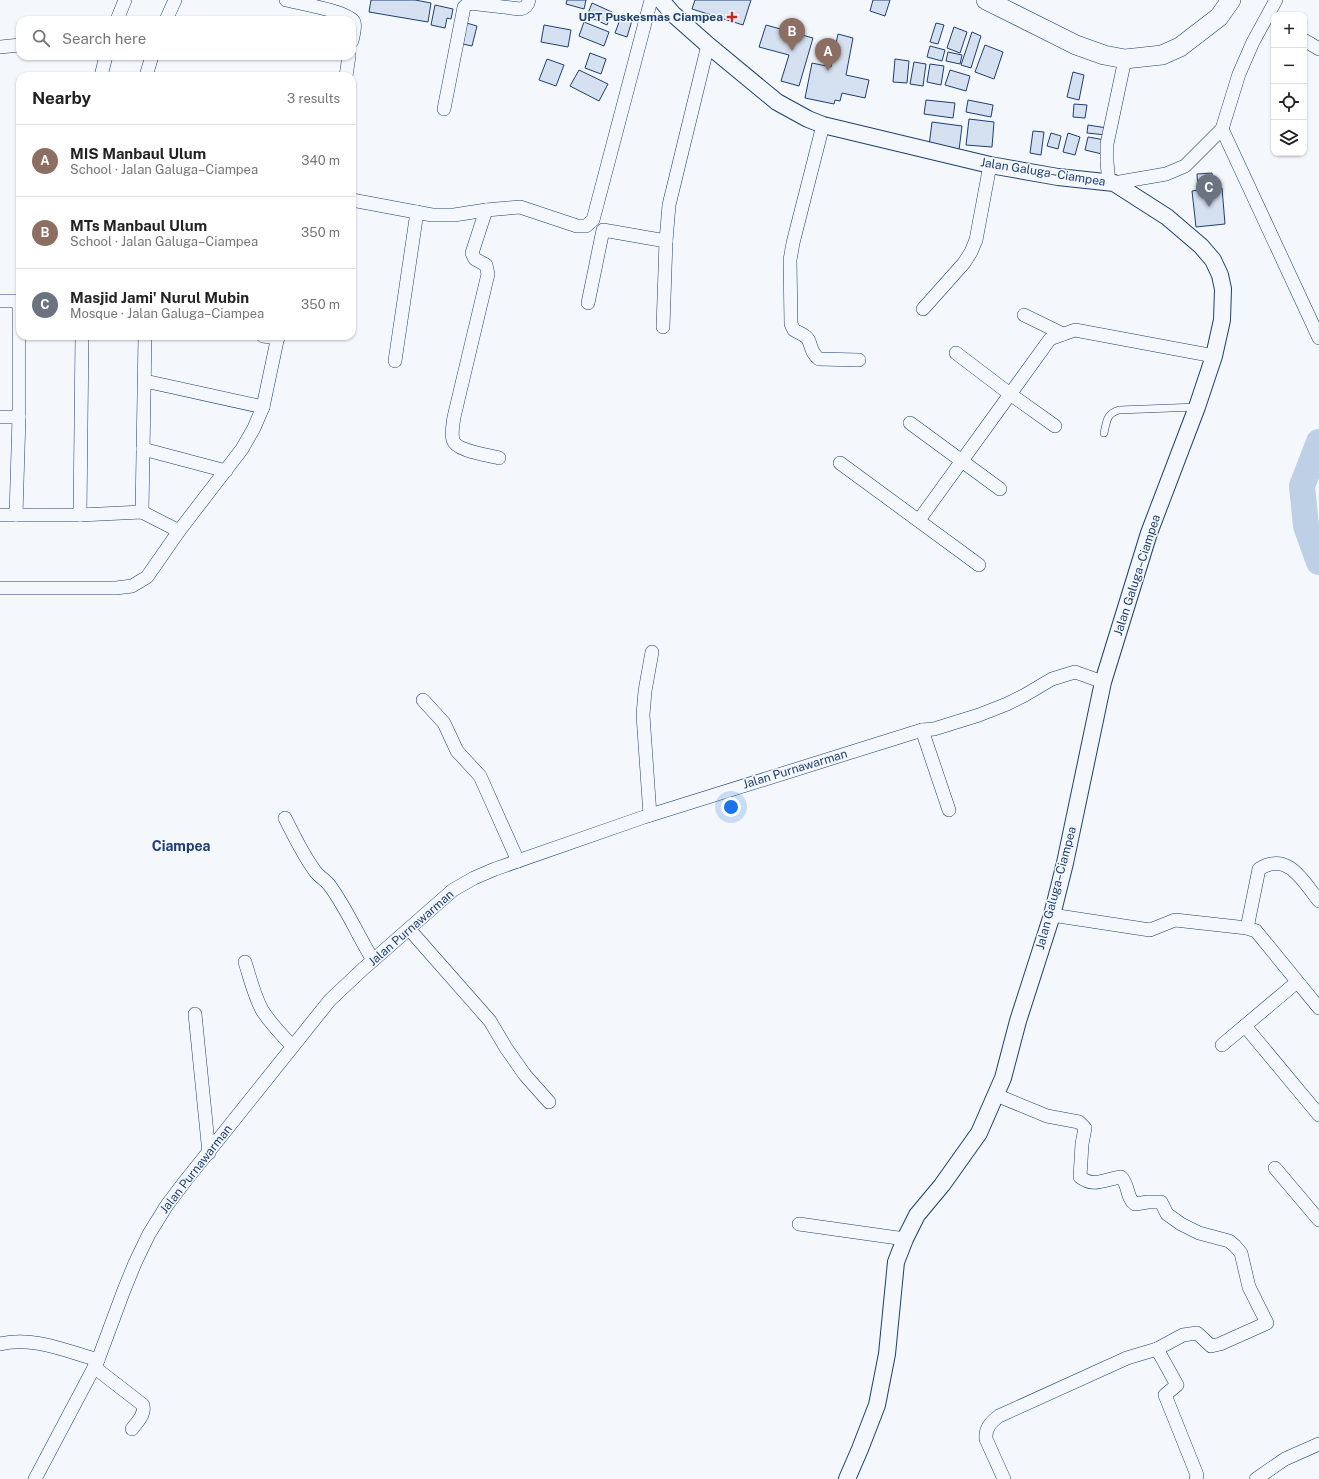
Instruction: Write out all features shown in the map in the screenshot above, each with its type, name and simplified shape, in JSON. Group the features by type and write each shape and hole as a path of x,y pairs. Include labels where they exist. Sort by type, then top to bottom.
{"main road":[{"path":"986,0 1076,45 1104,55 1125,59 1162,55 1180,47 1219,18 1231,0"}],"street":[{"path":"119,16 125,0"},
{"path":"168,16 175,0"},
{"path":"286,0 348,16"},
{"path":"444,109 464,7 469,4 520,9 528,5 529,0"},
{"path":"356,201 432,215 454,215 520,207 577,226 586,226 593,220 651,0"},
{"name":"Jalan Galuga–Ciampea","path":"661,0 673,14 708,45 777,102 808,119 823,125 990,165 1112,183 1167,217 1201,246 1213,260 1220,275 1223,289 1222,320 1214,356 1197,407 1149,533 1103,682 1065,863 1052,915 1018,1021 1003,1078 979,1133 942,1185 917,1215 896,1262 887,1354 877,1405 847,1479"},
{"path":"1125,59 1107,144 1107,162 1112,183 1166,174 1185,166 1222,129 1239,74 1253,42 1270,19 1276,0"},
{"path":"1307,42 1319,49"},
{"path":"0,47 16,45"},
{"path":"663,328 666,241 669,205 708,45"},
{"path":"102,72 105,60"},
{"path":"147,72 151,60"},
{"path":"347,72 348,60"},
{"path":"823,125 790,260 792,328 804,335 808,340 814,355 819,359 860,360"},
{"path":"1222,129 1319,338"},
{"path":"923,309 964,263 971,252 976,240 990,165"},
{"path":"486,210 472,253 475,259 486,265 488,274 454,417 452,437 456,445 465,449 499,458"},
{"path":"395,361 417,212"},
{"path":"588,303 604,229 666,241"},
{"path":"0,301 16,301"},
{"path":"1024,315 1063,334"},
{"path":"918,520 1050,339 1075,330 1214,356"},
{"path":"16,515 20,340"},
{"path":"80,515 82,340"},
{"path":"142,512 145,340"},
{"path":"0,588 116,588 132,586 147,577 179,531 242,449 254,428 263,407 277,340"},
{"path":"956,353 1055,426"},
{"path":"145,381 263,407"},
{"path":"0,417 19,417"},
{"path":"910,423 961,462 1000,489"},
{"path":"143,449 226,471"},
{"path":"840,463 979,565"},
{"path":"0,515 80,515 142,512 179,531"},
{"path":"650,815 643,715 652,652"},
{"name":"Jalan Purnawarman","path":"35,1479 96,1364 135,1263 149,1234 167,1205 330,1000 453,890 474,878 518,861 650,815 922,730 934,729 979,715 1019,698 1052,679 1075,672 1103,682"},
{"path":"423,700 444,723 457,751 480,776 518,861"},
{"path":"922,730 949,810"},
{"path":"285,818 305,857 318,876 329,885 346,910 360,938 374,960"},
{"path":"1247,928 1259,869 1267,864 1282,863 1293,869 1319,901"},
{"path":"1052,915 1150,930 1175,920 1247,928 1256,932 1319,1008"},
{"path":"409,928 490,1021 506,1048 525,1075 549,1102"},
{"path":"245,962 256,996 263,1011 292,1046"},
{"path":"1222,1045 1297,982"},
{"path":"195,1014 209,1153"},
{"path":"1245,1026 1319,1115"},
{"path":"996,1096 1047,1116 1079,1122 1085,1128 1082,1144 1080,1176 1084,1180 1092,1183 1121,1177 1124,1180 1130,1199 1135,1204 1161,1202 1167,1214 1181,1224 1199,1233 1229,1241 1235,1246 1241,1253 1249,1287 1266,1323 1220,1344 1211,1346 1197,1334 1183,1335 1157,1349 1127,1358 999,1416 990,1423 985,1432 986,1439 1004,1479"},
{"path":"1275,1168 1319,1220"},
{"path":"799,1224 905,1239"},
{"path":"0,1344 23,1341 37,1342 96,1364 143,1405 144,1411 142,1417 132,1429"},
{"path":"1157,1349 1177,1385 1166,1395 1196,1475 1196,1479"},
{"path":"1256,1479 1285,1459 1319,1444"}],"lane":[{"path":"1104,433 1108,416 1112,412 1119,410 1197,407"}],"building":[{"path":"371,0 415,0 431,3 428,22 369,12"},
{"path":"567,0 586,0 584,9 566,4"},
{"name":"UPT Puskesmas Ciampea","path":"695,0 751,0 743,25 692,9"},
{"path":"873,0 890,0 885,16 870,11"},
{"path":"592,3 612,12 607,25 587,16"},
{"path":"435,5 453,9 451,19 447,18 445,28 431,25"},
{"path":"622,14 633,17 627,37 615,33"},
{"path":"463,22 477,26 472,46 458,43"},
{"path":"584,22 609,32 604,46 579,36"},
{"path":"936,23 944,25 938,44 930,42"},
{"path":"544,25 571,30 568,47 541,42"},
{"path":"766,25 813,38 799,86 781,81 789,55 759,47"},
{"path":"954,27 967,32 960,53 947,48"},
{"path":"972,32 981,36 971,68 961,65"},
{"path":"838,34 853,38 846,75 869,80 865,98 842,93 840,101 835,100 834,104 805,98 812,63 831,67"},
{"path":"985,45 1003,52 994,79 975,72"},
{"path":"930,46 945,50 942,61 927,57"},
{"path":"948,52 962,55 960,64 946,61"},
{"path":"590,53 606,59 601,74 585,68"},
{"path":"547,59 564,65 556,86 539,80"},
{"path":"895,59 909,61 907,83 893,82"},
{"path":"914,62 926,64 923,86 910,84"},
{"path":"930,64 944,66 941,85 927,82"},
{"path":"579,70 608,84 599,101 570,86"},
{"path":"950,70 970,76 966,91 945,85"},
{"path":"1073,72 1084,75 1079,100 1067,97"},
{"path":"926,100 955,103 953,118 924,114"},
{"path":"968,100 993,105 991,117 966,112"},
{"path":"1074,104 1087,105 1085,118 1073,117"},
{"path":"969,119 994,122 992,147 966,145"},
{"path":"932,122 962,126 959,150 929,146"},
{"path":"1088,125 1107,128 1106,135 1087,133"},
{"path":"1033,131 1044,132 1041,155 1030,153"},
{"path":"1051,133 1061,136 1058,149 1047,146"},
{"path":"1068,133 1080,137 1075,155 1063,152"},
{"path":"1088,137 1105,140 1102,154 1085,150"},
{"path":"1212,173 1214,189 1222,188 1225,224 1196,227 1192,191 1198,190 1197,174"}],"waterway":[{"path":"1319,442 1302,486 1306,526 1319,562"}],"place":[{"name":"UPT Puskesmas Ciampea","path":"732,17"},
{"name":"MTs Manbaul Ulum","path":"792,51"},
{"name":"MIS Manbaul Ulum","path":"828,71"},
{"name":"Masjid Jami' Nurul Mubin","path":"1209,207"}],"district":[{"name":"Ciampea","path":"181,846"}]}
